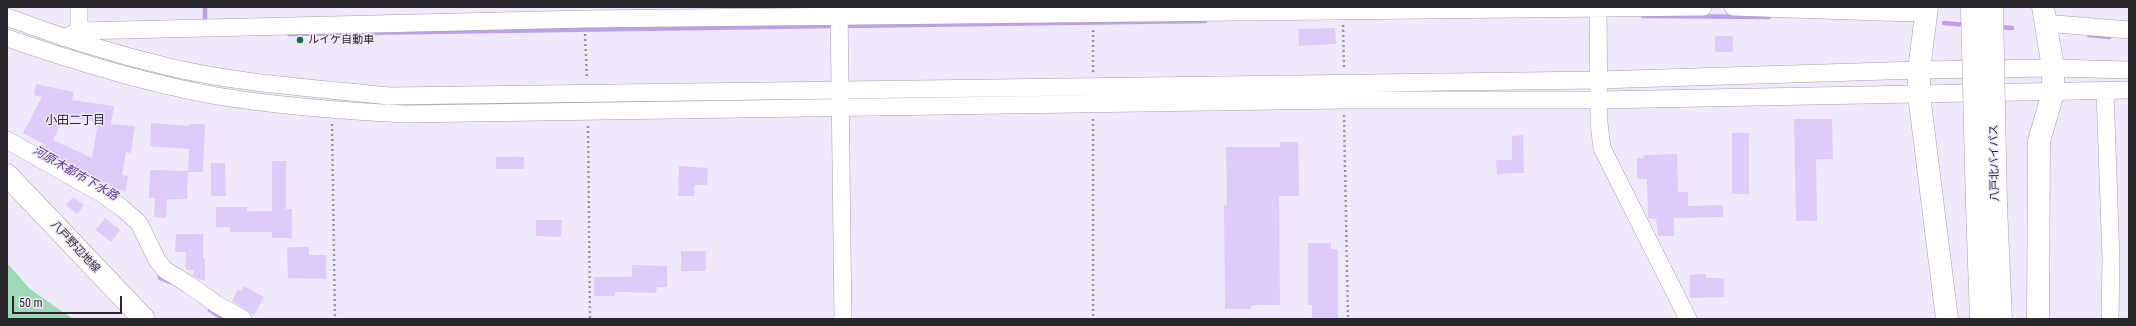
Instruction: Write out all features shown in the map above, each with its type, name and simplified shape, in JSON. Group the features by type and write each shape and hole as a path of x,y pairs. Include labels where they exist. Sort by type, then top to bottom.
{"main road":[{"name":"八戸北バイパス","path":"1972,7 1986,206 2001,319"},
{"name":"八戸北バイパス","path":"1981,319 1992,7"},
{"path":"1927,8 1919,70 1919,95 1947,319"},
{"path":"2038,319 2039,141 2054,93 2053,68 2044,15"},
{"name":"八戸野辺地線","path":"7,175 144,319"}],"street":[{"path":"79,7 79,31"},
{"path":"1598,7 1598,80 1602,148 1688,319"},
{"path":"64,38 79,31 585,19 839,11 1093,13 1703,7"},
{"path":"1733,7 1910,13 1927,8"},
{"path":"839,11 843,319"},
{"path":"2044,15 2129,30"},
{"path":"7,17 64,38 170,68 268,84 389,96 588,94 1093,104 1344,100 1599,100 2054,93 2129,90"},
{"path":"7,38 72,61 155,83 218,96 332,110 404,114 588,112 840,98 1598,80 1919,70 2053,68 2129,70"},
{"path":"2105,91 2111,260 2110,319"},
{"path":"7,140 104,194 139,223 157,260 165,270 216,304 243,319"}],"path":[{"path":"1343,10 1344,70"},
{"path":"1093,13 1093,74"},
{"path":"585,19 588,94"},
{"path":"1344,100 1348,319"},
{"path":"1093,104 1094,319"},
{"path":"332,110 335,319"},
{"path":"588,112 590,319"}],"green space":[{"path":"7,263 30,289 73,319 7,319"}],"building":[{"path":"1335,28 1336,44 1299,46 1298,29"},
{"path":"1715,36 1733,36 1733,52 1715,52"},
{"path":"36,84 74,92 72,100 114,106 111,124 135,126 131,153 126,152 122,175 128,176 126,191 113,189 111,186 43,149 46,145 23,133 42,97 34,95","holes":["65,117 98,122 92,158 53,140"]},
{"path":"1794,119 1832,119 1833,159 1816,159 1817,221 1796,221"},
{"path":"151,123 189,126 189,124 205,124 203,172 188,172 189,149 150,146"},
{"path":"1732,133 1749,133 1749,194 1732,194"},
{"path":"1523,135 1524,173 1497,174 1496,160 1512,160 1512,136"},
{"path":"1280,142 1298,142 1299,196 1279,196 1280,305 1251,305 1251,309 1225,309 1224,205 1227,205 1226,147 1280,147"},
{"path":"1677,154 1678,192 1688,192 1688,206 1723,205 1723,217 1674,218 1674,236 1658,236 1656,219 1648,218 1647,179 1637,179 1637,158 1644,158 1643,155"},
{"path":"496,157 524,157 524,169 496,169"},
{"path":"272,161 286,161 286,209 292,209 292,238 272,238 272,232 230,232 230,227 216,227 216,207 247,207 247,211 272,211"},
{"path":"211,163 225,163 226,196 211,196"},
{"path":"679,166 708,168 707,185 694,185 694,196 678,196"},
{"path":"150,170 188,171 187,199 167,199 166,218 154,217 155,198 149,198"},
{"path":"73,197 84,205 77,214 66,205"},
{"path":"105,218 120,230 111,242 96,230"},
{"path":"536,220 562,220 561,237 536,236"},
{"path":"176,234 203,234 205,280 200,280 193,276 194,270 186,270 186,252 175,252"},
{"path":"1308,243 1331,243 1331,249 1338,249 1338,319 1312,319 1312,305 1308,305"},
{"path":"287,247 309,247 309,255 326,255 326,279 288,278"},
{"path":"681,251 706,251 706,271 681,271"},
{"path":"632,265 667,266 667,287 657,287 656,293 620,292 615,293 615,296 594,296 594,277 632,277"},
{"path":"1706,274 1706,278 1724,278 1724,297 1690,298 1690,275"},
{"path":"244,286 264,297 254,315 232,301 238,289 241,291"}],"waterway":[{"path":"205,7 205,25"},
{"path":"1643,16 1769,17"},
{"path":"843,26 1205,21"},
{"path":"1944,23 1966,25"},
{"path":"289,34 835,26"},
{"path":"1998,27 2012,28"},
{"path":"2089,35 2109,37"},
{"name":"河原木都市下水路","path":"160,272 160,278 170,282"},
{"name":"河原木都市下水路","path":"210,310 223,319"}],"place":[{"name":"ルイケ自動車","path":"300,40"}],"district":[{"name":"小田二丁目","path":"75,121"}]}
